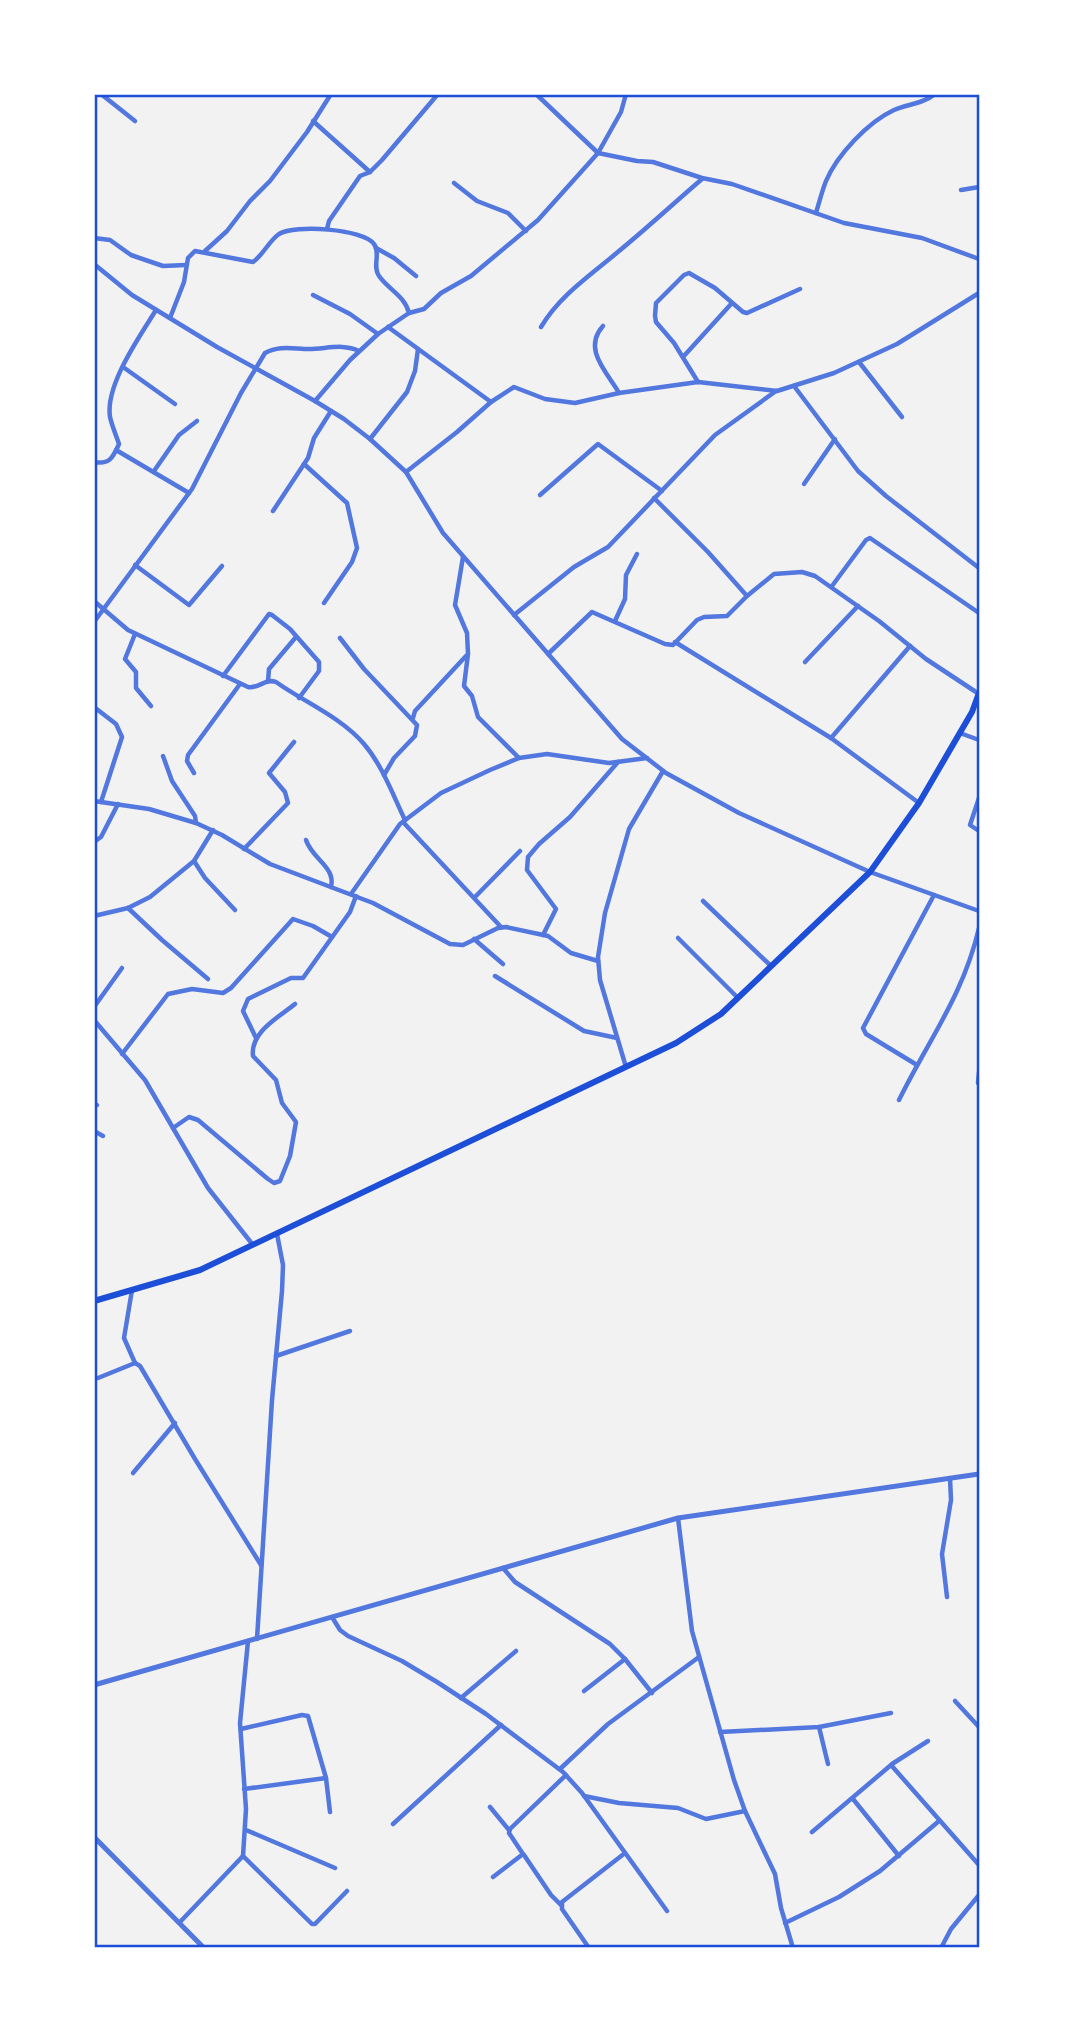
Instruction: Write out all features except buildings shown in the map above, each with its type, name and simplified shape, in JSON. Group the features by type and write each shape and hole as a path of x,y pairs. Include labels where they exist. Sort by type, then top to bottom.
{"main road":[{"path":"94,1301 200,1270 676,1043 721,1014 870,872 919,803 960,733 979,694"}],"street":[{"path":"101,94 135,121"},
{"path":"204,251 227,231 250,201 265,187 331,94"},
{"path":"327,229 329,221 360,176 370,172 438,94"},
{"path":"536,94 598,153 653,162 702,178 732,184 844,223 922,238 979,258"},
{"path":"315,401 359,351 378,334 409,313 424,309 441,293 471,276 526,231 569,188 598,153 621,112 626,94"},
{"path":"816,213 827,179 855,139 885,115 926,101 935,94"},
{"path":"313,121 370,172"},
{"path":"541,327 565,296 638,236 702,178"},
{"path":"454,183 477,201 509,213 526,231"},
{"path":"961,190 979,187"},
{"path":"170,318 184,282 188,258 195,251 253,262 280,233 297,229 327,229 358,236 374,243 375,269 378,275 405,301 409,313"},
{"path":"94,238 110,240 131,255 163,265 186,265"},
{"path":"376,248 394,258 416,276"},
{"path":"94,264 132,295 315,401 370,439 406,472 443,533 622,739 663,771 739,813 870,872 979,911"},
{"path":"698,382 668,335 656,322 654,309 656,303 687,273 715,288 747,313 800,289"},
{"path":"514,615 574,567 608,547 715,435 777,391 834,373 897,344 979,293"},
{"path":"313,295 350,314 378,334"},
{"path":"682,357 732,303"},
{"path":"94,462 109,462 119,443 110,415 113,390 156,310"},
{"path":"603,326 595,337 594,354 619,393"},
{"path":"388,327 491,402"},
{"path":"94,621 189,493 265,352 280,347 347,347 359,351"},
{"path":"370,439 407,392 415,371 418,349"},
{"path":"859,362 902,417"},
{"path":"124,367 175,404"},
{"path":"406,472 491,402 514,387 545,399 575,403 619,393 698,382 777,391"},
{"path":"794,386 858,471 979,568"},
{"path":"273,511 304,464 314,438 331,411"},
{"path":"154,471 179,435 197,421"},
{"path":"804,484 835,439"},
{"path":"540,495 598,444 662,491"},
{"path":"116,450 189,493"},
{"path":"304,464 347,503 357,548 355,556 324,603"},
{"path":"654,498 747,596"},
{"path":"832,586 870,538 979,613"},
{"path":"615,621 625,599 626,575 637,554"},
{"path":"463,556 455,605 467,633 468,654 464,685 472,696 478,716 519,758"},
{"path":"135,565 189,606 222,566"},
{"path":"548,654 592,612 673,645 697,620 727,616 774,575 802,572 832,586 910,646 979,694"},
{"path":"94,601 115,621 135,634 240,684 256,688 268,681 276,682 353,733 364,744 384,776 404,821 502,928"},
{"path":"805,662 858,606"},
{"path":"223,676 269,614 276,616 317,659 320,666 299,698"},
{"path":"135,634 125,660 136,672 136,688 151,706"},
{"path":"268,681 269,669 296,637"},
{"path":"340,638 364,669 413,719 418,731 394,758 384,776"},
{"path":"675,642 831,738 919,803"},
{"path":"831,738 910,646"},
{"path":"413,719 415,711 468,654"},
{"path":"194,773 187,761 188,755 240,684"},
{"path":"94,707 116,724 122,737 98,802 149,809 213,830 270,864 373,903 450,944 463,945 502,928 543,935 572,953 598,961"},
{"path":"960,733 979,740"},
{"path":"244,849 288,803 285,792 269,773 293,742"},
{"path":"256,1038 243,1011 248,999 291,978 303,978 350,912 354,895 404,821 441,793 519,758 547,754 609,764 647,758"},
{"path":"163,756 172,781 195,816 195,823"},
{"path":"543,935 556,909 527,870 528,857 570,817 618,762"},
{"path":"626,1067 600,980 598,961 605,913 629,829 663,771"},
{"path":"979,798 970,825 979,831"},
{"path":"94,842 101,837 118,804"},
{"path":"94,916 128,908 150,897 194,861 213,830"},
{"path":"306,840 310,851 332,874 331,887"},
{"path":"475,897 520,851"},
{"path":"194,861 205,878 234,910"},
{"path":"917,1065 866,1034 863,1028 934,895"},
{"path":"703,901 771,966"},
{"path":"128,908 208,979"},
{"path":"122,1054 168,994 192,989 223,993 231,988 293,919 332,937"},
{"path":"900,1100 917,1065 952,1007 973,957 979,928"},
{"path":"678,938 738,998"},
{"path":"474,939 503,964"},
{"path":"94,1007 122,968"},
{"path":"495,976 584,1031 618,1038"},
{"path":"173,1128 185,1119 198,1120 268,1179 274,1183 280,1181 290,1156 296,1122 282,1103 276,1080 253,1056 252,1045 269,1024 295,1004"},
{"path":"94,1020 145,1080 208,1188 253,1245"},
{"path":"978,1083 979,1072"},
{"path":"94,1131 103,1136"},
{"path":"257,1639 283,1265 276,1234"},
{"path":"132,1290 124,1338 135,1363 140,1366 261,1566"},
{"path":"276,1356 350,1331"},
{"path":"98,1378 135,1363"},
{"path":"133,1473 175,1423"},
{"path":"94,1685 678,1518 979,1474"},
{"path":"947,1597 942,1554 951,1500 950,1478"},
{"path":"678,1518 692,1631 745,1811 775,1874 793,1948"},
{"path":"503,1568 515,1582 590,1631 625,1659 652,1693"},
{"path":"332,1617 340,1630 357,1642 402,1661 502,1725 560,1769 584,1796 667,1911"},
{"path":"180,1922 243,1856 246,1829 241,1729 248,1641"},
{"path":"461,1698 516,1651"},
{"path":"560,1769 608,1724 699,1657"},
{"path":"584,1691 625,1659"},
{"path":"956,1701 979,1727"},
{"path":"720,1732 819,1727 891,1713"},
{"path":"241,1729 302,1715 308,1716 326,1778 330,1812"},
{"path":"393,1824 502,1725"},
{"path":"819,1727 828,1764"},
{"path":"812,1832 891,1765 928,1741"},
{"path":"891,1765 979,1865"},
{"path":"509,1831 566,1775"},
{"path":"244,1789 326,1778"},
{"path":"584,1796 619,1804 678,1808 706,1819 745,1811"},
{"path":"853,1799 899,1856"},
{"path":"490,1807 589,1948"},
{"path":"785,1923 839,1897 880,1871 939,1821"},
{"path":"246,1829 335,1868"},
{"path":"94,1837 204,1948"},
{"path":"561,1905 625,1853"},
{"path":"493,1877 523,1854"},
{"path":"243,1856 312,1924 347,1891"},
{"path":"941,1948 951,1929 979,1895"}]}
